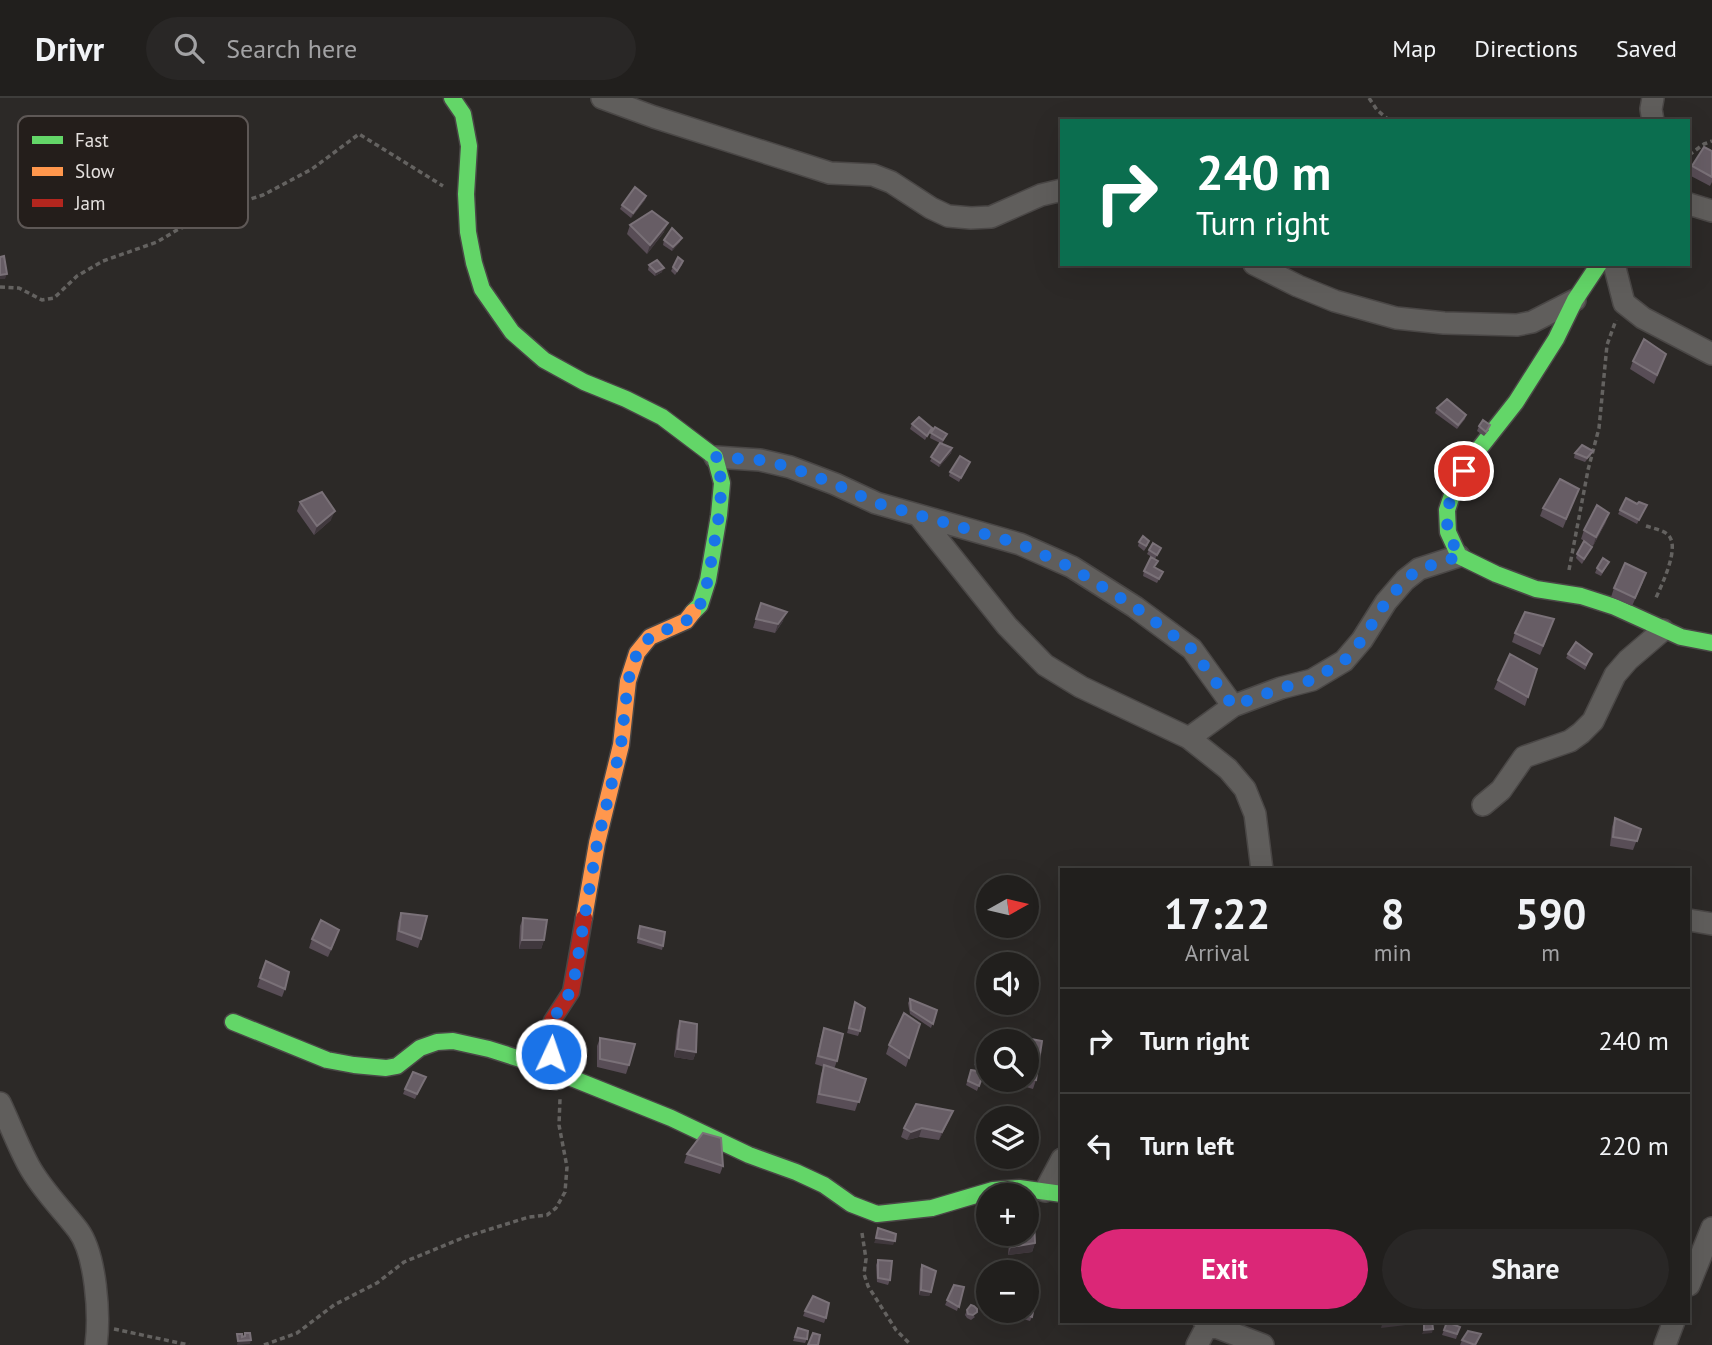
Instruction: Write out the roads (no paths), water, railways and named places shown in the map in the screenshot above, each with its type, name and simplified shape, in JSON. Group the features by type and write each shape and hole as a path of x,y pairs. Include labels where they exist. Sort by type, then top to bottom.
{"street":[{"path":"452,98 463,114 469,146 466,201 468,232 482,289 512,332 544,360 584,382 662,417 715,457 760,460 790,467 876,503 1020,544 1072,568 1135,607 1192,649 1233,706"},
{"path":"602,98 830,173 873,175 948,216 991,217 1041,195 1060,190"},
{"path":"1653,98 1653,119"},
{"path":"1690,204 1712,211"},
{"path":"1258,266 1298,286 1335,300 1396,318 1444,323 1517,325 1532,322 1575,300"},
{"path":"1598,266 1516,402 1475,454 1454,489 1447,510 1448,532 1460,556 1496,574 1536,589 1581,596 1615,607 1681,637 1712,643"},
{"path":"1615,266 1624,303 1643,318 1712,354"},
{"path":"561,1074 551,1054 548,1035 552,1021 570,992 575,974 597,844 621,745 628,681 637,653 650,637 686,621 700,605 708,580 719,515 722,483 715,457"},
{"path":"919,516 1007,626 1045,665 1081,687 1189,738 1228,769 1245,789 1255,814 1262,868"},
{"path":"1189,738 1233,706 1312,680 1344,661 1405,580 1419,569 1460,556"},
{"path":"1483,805 1510,780 1524,757 1570,741 1593,722 1615,675 1659,628"},
{"path":"1690,920 1712,924"},
{"path":"233,1022 327,1060 354,1065 386,1068 397,1066 420,1048 437,1042 453,1041 489,1049 539,1065 671,1118 749,1155 824,1185 851,1204 877,1214 932,1208 993,1190 1019,1188 1054,1192 1060,1167"},
{"path":"0,1103 30,1168 80,1233 95,1283 97,1335"},
{"path":"1690,1281 1702,1238"},
{"path":"1197,1345 1206,1323 1263,1345"},
{"path":"1665,1345 1673,1323"}]}
